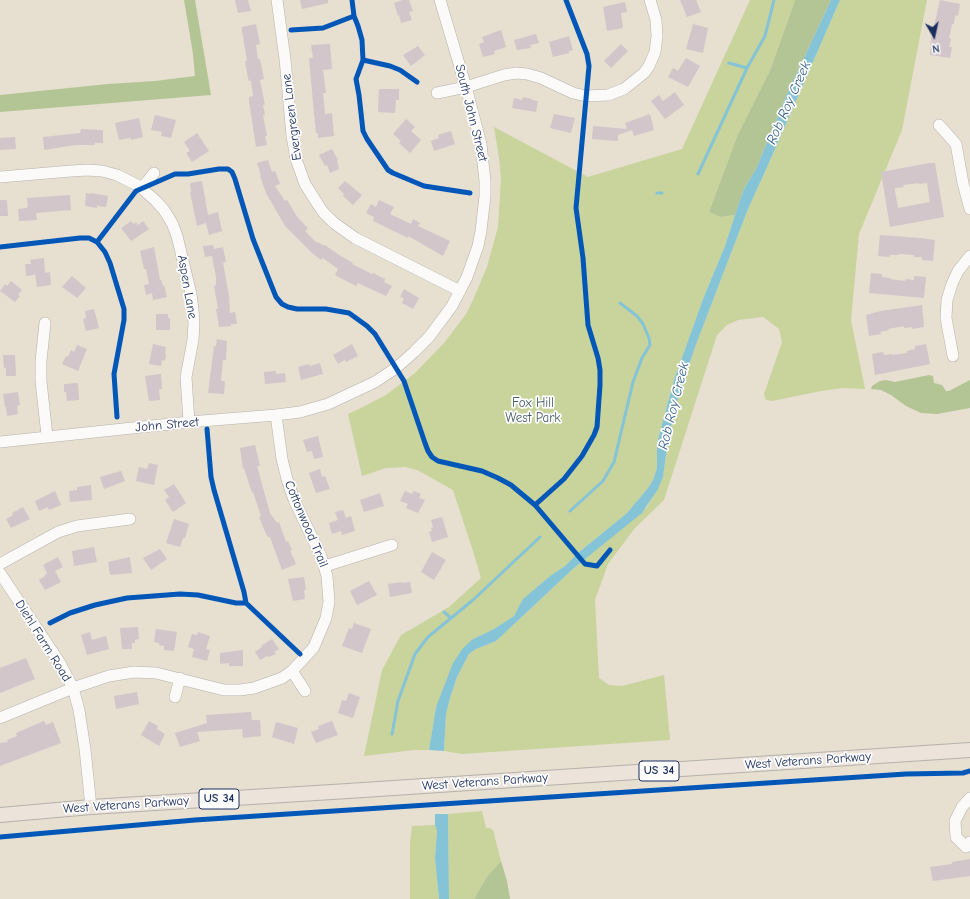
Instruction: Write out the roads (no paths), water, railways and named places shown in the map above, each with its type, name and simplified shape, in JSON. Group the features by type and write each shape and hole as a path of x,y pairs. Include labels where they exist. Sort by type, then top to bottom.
{"main road":[{"name":"West Veterans Parkway","path":"0,815 91,807 970,750"}],"street":[{"name":"Evergreen Lane","path":"276,0 285,59 294,152 301,176 317,203 323,212 334,223 355,238 460,291"},
{"name":"South John Street","path":"396,368 429,337 452,306 471,266 478,246 481,231 485,196 481,144 440,0"},
{"path":"437,93 466,87 504,75 516,73 541,78 573,94 586,96 608,95 625,88 644,73 655,52 657,36 656,20 650,0"},
{"path":"939,125 956,144 963,183 970,209"},
{"name":"Aspen Lane","path":"0,177 88,170 116,175 129,180 142,188 164,210 174,227 191,294 194,323 192,348 186,377 188,422"},
{"path":"142,188 154,173"},
{"path":"953,356 946,318 947,300 958,271 970,256"},
{"path":"45,323 41,361 41,381 47,436"},
{"name":"John Street","path":"0,442 47,436 300,412 328,404 370,385 396,368"},
{"name":"Cottonwood Trail","path":"0,718 73,688 109,676 130,672 156,673 224,690 254,688 270,683 292,671 314,647 326,618 329,602 329,590 325,566 294,500 287,479 282,459 276,415"},
{"path":"0,564 58,532 77,526 130,519"},
{"path":"325,566 392,545"},
{"name":"Diehl Farm Road","path":"0,573 60,662 73,688 79,710 85,749 91,807"},
{"path":"292,671 305,690"},
{"path":"175,697 180,678"},
{"path":"970,798 962,807 955,821 956,837 966,847 970,842"}],"water":[{"name":"Rob Roy Creek","path":"831,0 840,0 748,209 695,347 677,402 668,440 663,477 658,489 642,513 574,568 496,641 476,649 469,654 457,677 450,698 446,714 444,751 429,750 436,707 453,663 463,648 473,639 494,629 514,616 523,599 550,576 565,566 578,553 627,513 653,480 657,468 657,443 674,380 703,299 725,246 744,189 756,169 788,92"},
{"path":"435,814 448,814 449,899 439,899 435,858 437,831 435,825"}],"waterway":[{"path":"698,174 747,68 765,36 774,0"},
{"path":"729,63 747,68"},
{"path":"657,193 662,193"},
{"path":"570,511 603,481 614,462 633,382 642,358 650,345 649,338 643,324 637,316 620,303"},
{"path":"392,734 398,701 415,654 428,637 473,600 540,537"},
{"path":"444,612 451,618"}],"park label":[{"name":"Fox Hill West Park","path":"533,410"}]}
